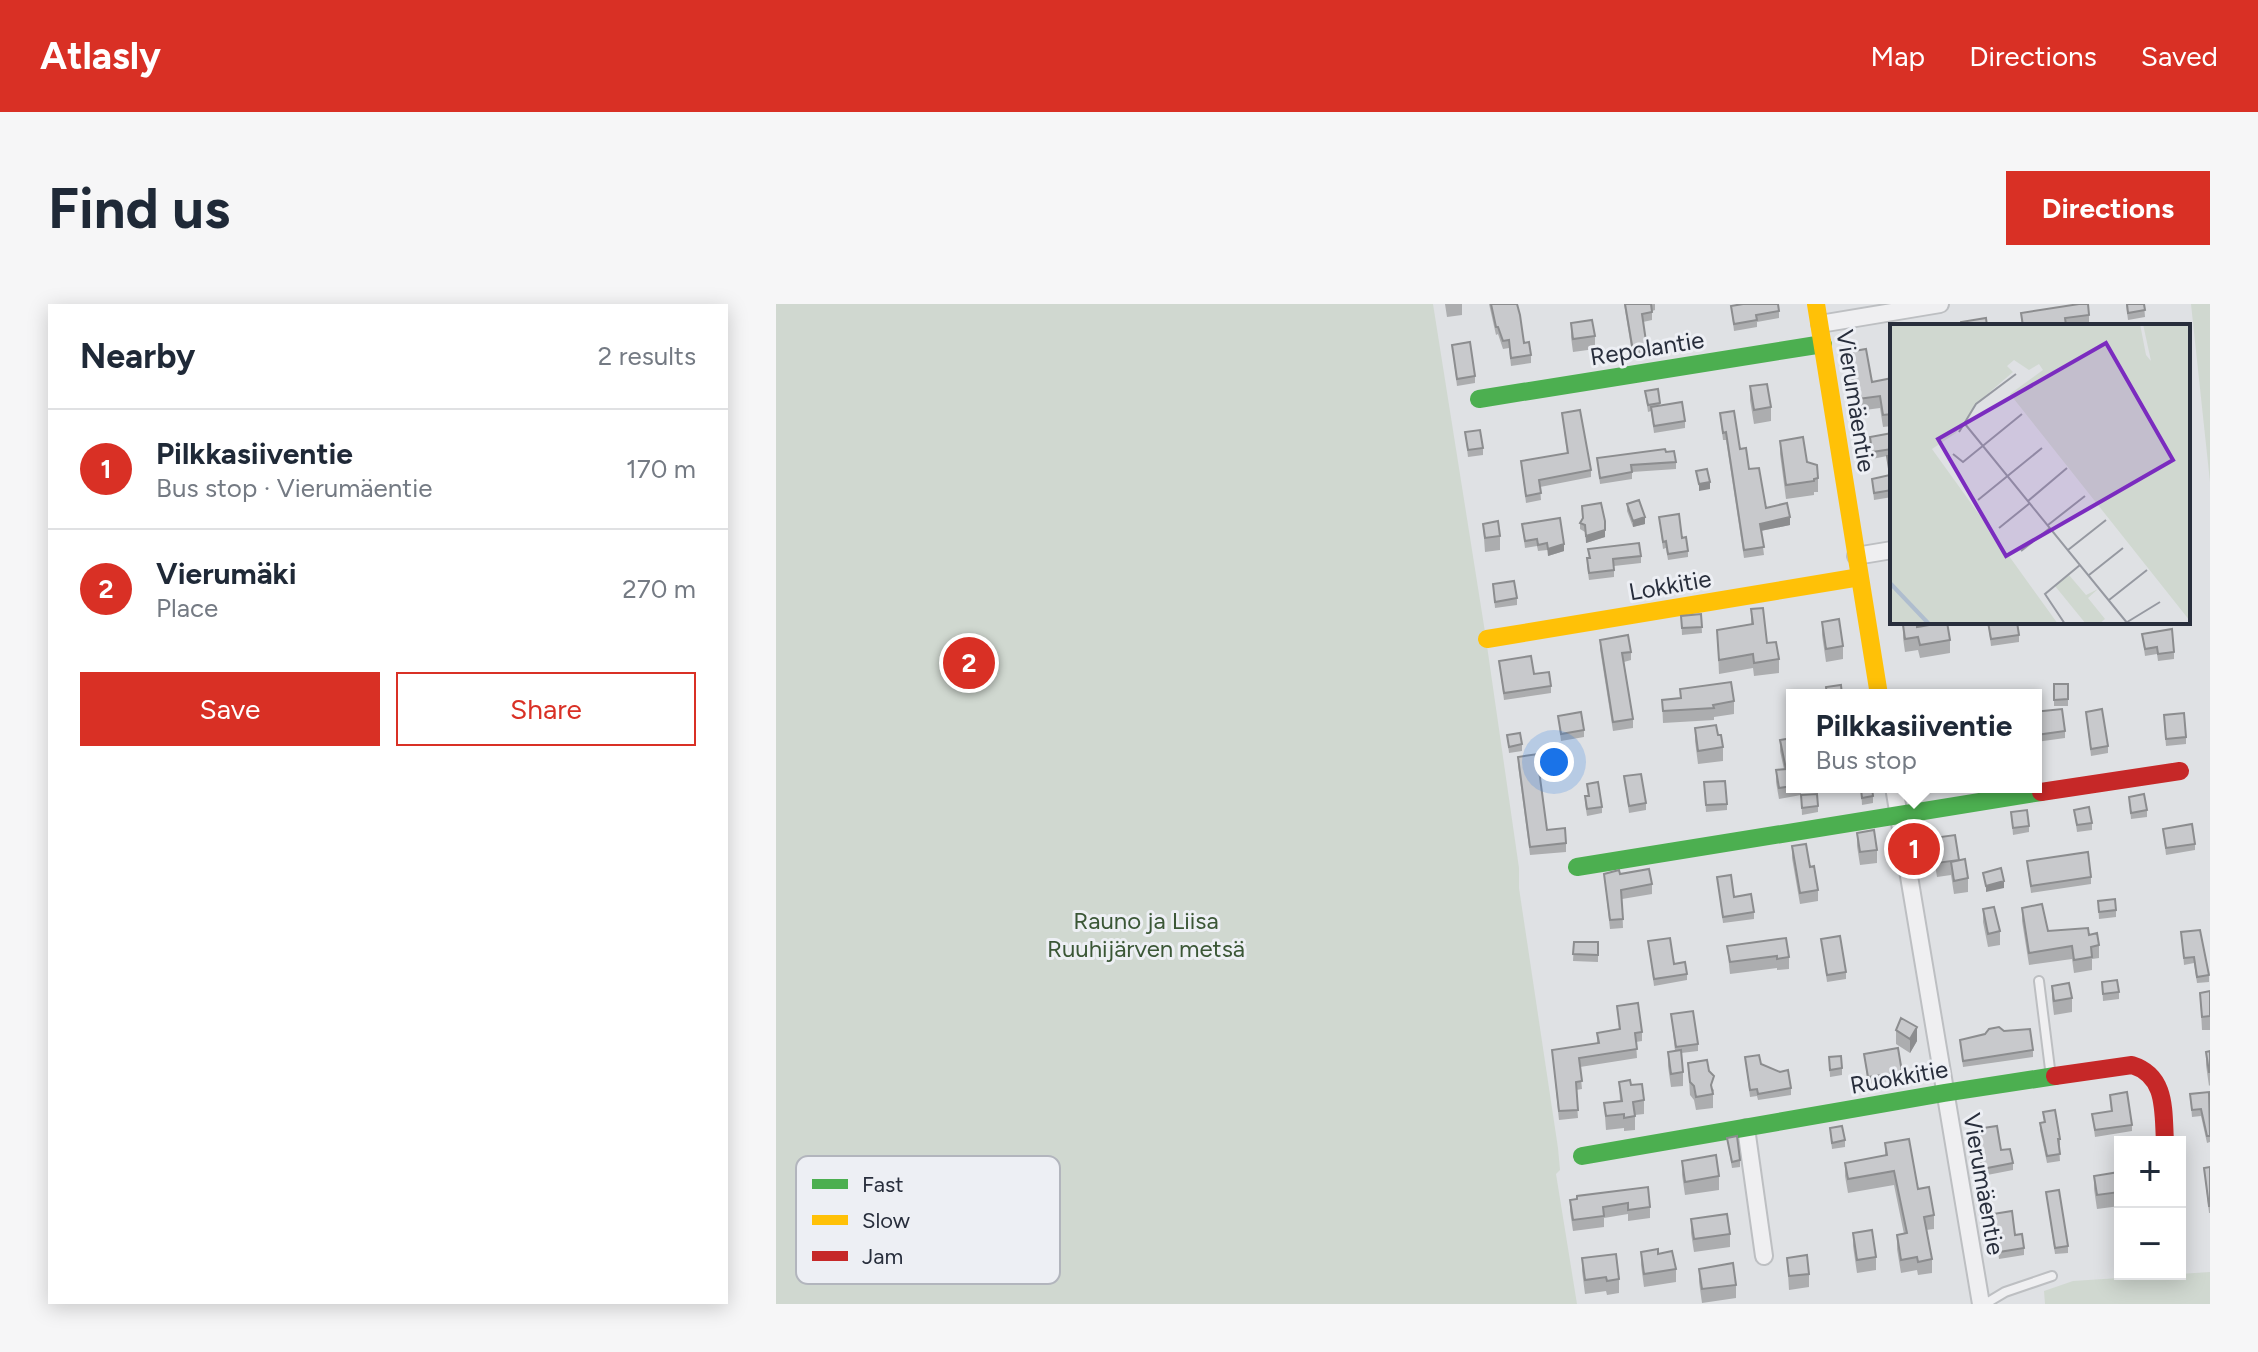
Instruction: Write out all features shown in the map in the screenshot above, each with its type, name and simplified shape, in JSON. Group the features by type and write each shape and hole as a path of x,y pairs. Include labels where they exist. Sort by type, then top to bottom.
{"street":[{"name":"Vierumäentie","path":"1816,304 1878,689"},
{"path":"1820,324 1940,304"},
{"name":"Repolantie","path":"1479,399 1823,344"},
{"path":"1856,556 1890,550"},
{"name":"Lokkitie","path":"1487,639 1860,577"},
{"path":"2042,792 2180,771"},
{"name":"Vierumäentie","path":"1895,793 1944,1093 1983,1304"},
{"path":"1577,867 2033,793"},
{"name":"Ruokkitie","path":"1582,1156 1944,1093 2132,1065 2149,1069 2159,1080 2164,1136"},
{"path":"1746,1128 1764,1256"}],"lane":[{"path":"2039,981 2051,1077"},
{"path":"1983,1304 2005,1292 2052,1276"}],"green space":[{"name":"Rauno ja Liisa Ruuhijärven metsä","path":"776,304 1433,304 1519,868 1519,888 1558,1148 1560,1170 1556,1174 1577,1304 776,1304"},
{"path":"2191,304 2210,304 2210,482"},
{"path":"2210,1272 2210,1304 2045,1304 2044,1291 2073,1281 2186,1280 2186,1274"}],"building":[{"path":"1491,304 1517,304 1524,343 1529,342 1531,355 1511,358 1509,340 1503,341 1496,327"},
{"path":"1625,304 1651,304 1652,312 1642,314 1647,348 1633,351"},
{"path":"1778,304 1779,311 1756,315 1757,320 1734,324 1731,306"},
{"path":"2088,304 2089,315 2065,318 2066,324 2023,324 2021,313"},
{"path":"2127,304 2144,304 2145,310 2128,313"},
{"path":"1986,318 1987,324 1961,324"},
{"path":"1592,320 1595,336 1573,339 1571,323"},
{"path":"1470,342 1475,376 1457,379 1452,345"},
{"path":"1866,349 1872,382 1890,378 1890,414 1883,415 1880,396 1850,400 1848,382 1853,381 1848,352"},
{"path":"1767,384 1771,407 1754,410 1750,386"},
{"path":"1658,389 1660,403 1648,405 1645,391"},
{"path":"1682,402 1685,421 1654,426 1651,407"},
{"path":"1580,410 1591,470 1539,480 1541,493 1526,496 1521,461 1568,453 1562,413"},
{"path":"1734,411 1740,449 1746,448 1749,469 1759,468 1766,508 1787,503 1790,517 1760,524 1764,547 1744,550 1726,432 1723,433 1720,413"},
{"path":"1480,430 1483,448 1468,450 1465,432"},
{"path":"1890,433 1890,449 1872,452 1870,437"},
{"path":"1803,437 1807,462 1817,465 1818,478 1786,485 1780,441"},
{"path":"1665,449 1666,452 1674,451 1676,462 1631,465 1632,472 1600,478 1597,458"},
{"path":"1707,469 1710,482 1699,484 1696,471"},
{"path":"1890,475 1890,490 1874,493 1872,479"},
{"path":"1639,500 1645,517 1633,521 1627,504"},
{"path":"1601,503 1605,530 1586,536 1585,525 1580,523 1582,506"},
{"path":"1679,514 1682,538 1686,537 1688,551 1668,554 1659,517"},
{"path":"1560,518 1564,544 1548,549 1547,543 1538,545 1537,539 1525,541 1522,524"},
{"path":"1498,521 1500,536 1485,538 1483,524"},
{"path":"1639,543 1641,556 1613,559 1614,570 1589,573 1588,549"},
{"path":"1514,581 1517,598 1495,602 1493,584"},
{"path":"1763,608 1767,643 1776,642 1779,659 1754,663 1753,654 1719,660 1717,630 1753,624 1751,609"},
{"path":"1701,614 1702,627 1682,628 1681,616"},
{"path":"1839,619 1843,646 1826,649 1822,622"},
{"path":"1947,624 1950,640 1920,645 1918,637 1905,639 1903,625"},
{"path":"1988,624 2017,624 2019,635 1991,639"},
{"path":"2172,629 2174,652 2158,654 2157,647 2145,649 2142,634"},
{"path":"1628,635 1631,652 1622,653 1633,719 1613,722 1600,640"},
{"path":"1531,656 1534,674 1549,672 1551,686 1504,693 1499,661"},
{"path":"1731,682 1734,701 1713,705 1714,708 1663,711 1662,700 1681,698 1680,689"},
{"path":"2054,684 2068,684 2068,699 2054,700"},
{"path":"1841,685 1841,689 1826,689"},
{"path":"2062,709 2065,731 2042,734 2042,711"},
{"path":"2102,709 2108,746 2091,749 2086,712"},
{"path":"1581,712 1584,730 1561,734 1558,716"},
{"path":"2184,713 2186,737 2166,739 2164,715"},
{"path":"1716,725 1723,747 1698,751 1695,728"},
{"path":"1520,733 1522,744 1509,747 1507,735"},
{"path":"1786,739 1786,769 1780,740"},
{"path":"1545,753 1538,763 1547,830 1565,828 1566,843 1530,847 1518,757"},
{"path":"1786,769 1786,787 1779,788 1776,770"},
{"path":"1641,774 1646,803 1629,806 1624,776"},
{"path":"1725,781 1727,804 1706,805 1704,782"},
{"path":"1598,782 1602,807 1587,809 1587,784"},
{"path":"1861,793 1873,793 1873,796 1862,798"},
{"path":"1817,794 1818,806 1802,808 1801,795"},
{"path":"2144,794 2147,810 2131,813 2129,797"},
{"path":"2089,807 2092,823 2077,825 2074,810"},
{"path":"2027,810 2029,826 2013,828 2011,812"},
{"path":"2192,824 2195,844 2166,848 2163,829"},
{"path":"1874,830 1877,850 1860,852 1857,833"},
{"path":"1955,835 1959,860 1937,863 1933,838"},
{"path":"1806,844 1818,890 1800,893 1792,846"},
{"path":"2088,852 2091,877 2031,886 2027,861"},
{"path":"1965,859 1968,878 1954,881 1951,862"},
{"path":"2001,868 2004,881 1986,886 1983,873"},
{"path":"1649,869 1652,884 1621,890 1623,919 1610,920 1604,874"},
{"path":"1731,875 1734,897 1751,894 1754,912 1723,917 1717,877"},
{"path":"2115,899 2116,910 2099,912 2098,901"},
{"path":"2042,904 2048,931 2088,928 2089,935 2097,933 2099,945 2091,947 2092,957 2074,960 2072,946 2029,953 2022,908"},
{"path":"1994,907 2000,931 1988,934 1983,909"},
{"path":"2200,930 2209,975 2197,977 2194,957 2184,958 2181,932"},
{"path":"1840,936 1846,972 1827,975 1821,939"},
{"path":"1670,938 1674,964 1685,962 1687,974 1654,979 1648,941"},
{"path":"1786,938 1789,957 1730,962 1727,946"},
{"path":"1574,942 1598,942 1598,955 1573,954"},
{"path":"2117,980 2119,992 2103,994 2102,982"},
{"path":"2069,983 2072,998 2054,1001 2052,986"},
{"path":"2210,991 2210,1016 2202,1017 2200,993"},
{"path":"1638,1003 1642,1032 1635,1033 1637,1049 1579,1058 1582,1081 1576,1082 1578,1110 1559,1111 1552,1050 1599,1043 1597,1033 1620,1029 1617,1006"},
{"path":"1693,1011 1698,1044 1676,1047 1671,1014"},
{"path":"1901,1018 1917,1027 1910,1039 1896,1030"},
{"path":"1999,1027 2004,1031 2030,1029 2033,1050 1963,1061 1960,1040"},
{"path":"1898,1048 1902,1072 1868,1077 1864,1054"},
{"path":"1681,1050 1683,1072 1671,1074 1668,1052"},
{"path":"2210,1051 2210,1072 2209,1072 2206,1052"},
{"path":"1759,1055 1761,1064 1780,1072 1788,1070 1791,1088 1758,1094 1757,1089 1750,1090 1745,1057"},
{"path":"1841,1056 1842,1068 1830,1070 1829,1057"},
{"path":"1707,1060 1709,1071 1714,1076 1711,1085 1713,1094 1696,1097 1690,1082 1688,1063"},
{"path":"1630,1080 1631,1085 1642,1084 1644,1100 1633,1102 1635,1116 1606,1116 1604,1103 1622,1101 1619,1082"},
{"path":"2127,1092 2132,1125 2095,1130 2092,1114 2112,1111 2110,1095"},
{"path":"2209,1092 2210,1136 2207,1136 2201,1109 2192,1110 2190,1094"},
{"path":"2055,1110 2060,1154 2047,1156 2040,1123 2045,1122 2043,1112"},
{"path":"1842,1126 1845,1140 1832,1143 1830,1128"},
{"path":"1997,1126 2001,1150 2010,1149 2013,1163 1982,1169 1976,1129"},
{"path":"1737,1136 1740,1160 1732,1162 1727,1138"},
{"path":"1909,1139 1918,1189 1929,1187 1934,1215 1924,1217 1932,1259 1918,1262 1917,1257 1901,1260 1897,1235 1907,1233 1894,1171 1848,1179 1845,1163 1887,1155 1885,1143"},
{"path":"1716,1155 1719,1176 1685,1182 1682,1161"},
{"path":"2210,1167 2210,1206 2209,1206 2204,1168"},
{"path":"2114,1173 2114,1193 2097,1195 2094,1176"},
{"path":"1648,1187 1650,1207 1628,1210 1628,1203 1603,1207 1604,1216 1573,1220 1570,1200 1577,1199 1577,1196"},
{"path":"2059,1190 2068,1246 2055,1248 2046,1192"},
{"path":"2012,1211 2015,1235 2022,1234 2024,1248 1999,1252 1993,1214"},
{"path":"1727,1214 1730,1234 1694,1239 1691,1219"},
{"path":"1872,1230 1876,1257 1857,1260 1853,1233"},
{"path":"1658,1249 1658,1254 1672,1251 1676,1269 1644,1274 1641,1252"},
{"path":"1616,1254 1619,1279 1585,1280 1582,1258"},
{"path":"1807,1255 1809,1274 1789,1276 1787,1258"},
{"path":"1733,1263 1736,1285 1702,1289 1699,1269"}],"traffic: fast":[{"path":"1479,399 1823,344"},
{"path":"1577,867 2035,793"},
{"path":"1582,1156 2055,1076"}],"traffic: slow":[{"path":"1816,304 1878,689"},
{"path":"1487,639 1860,577"}],"traffic: jam":[{"path":"2042,792 2180,771"},
{"path":"2055,1076 2132,1065 2143,1070 2152,1077 2161,1096 2165,1136"}],"place":[{"name":"Vierumäki","path":"969,663"},
{"name":"Pilkkasiiventie","path":"1914,849"}]}
